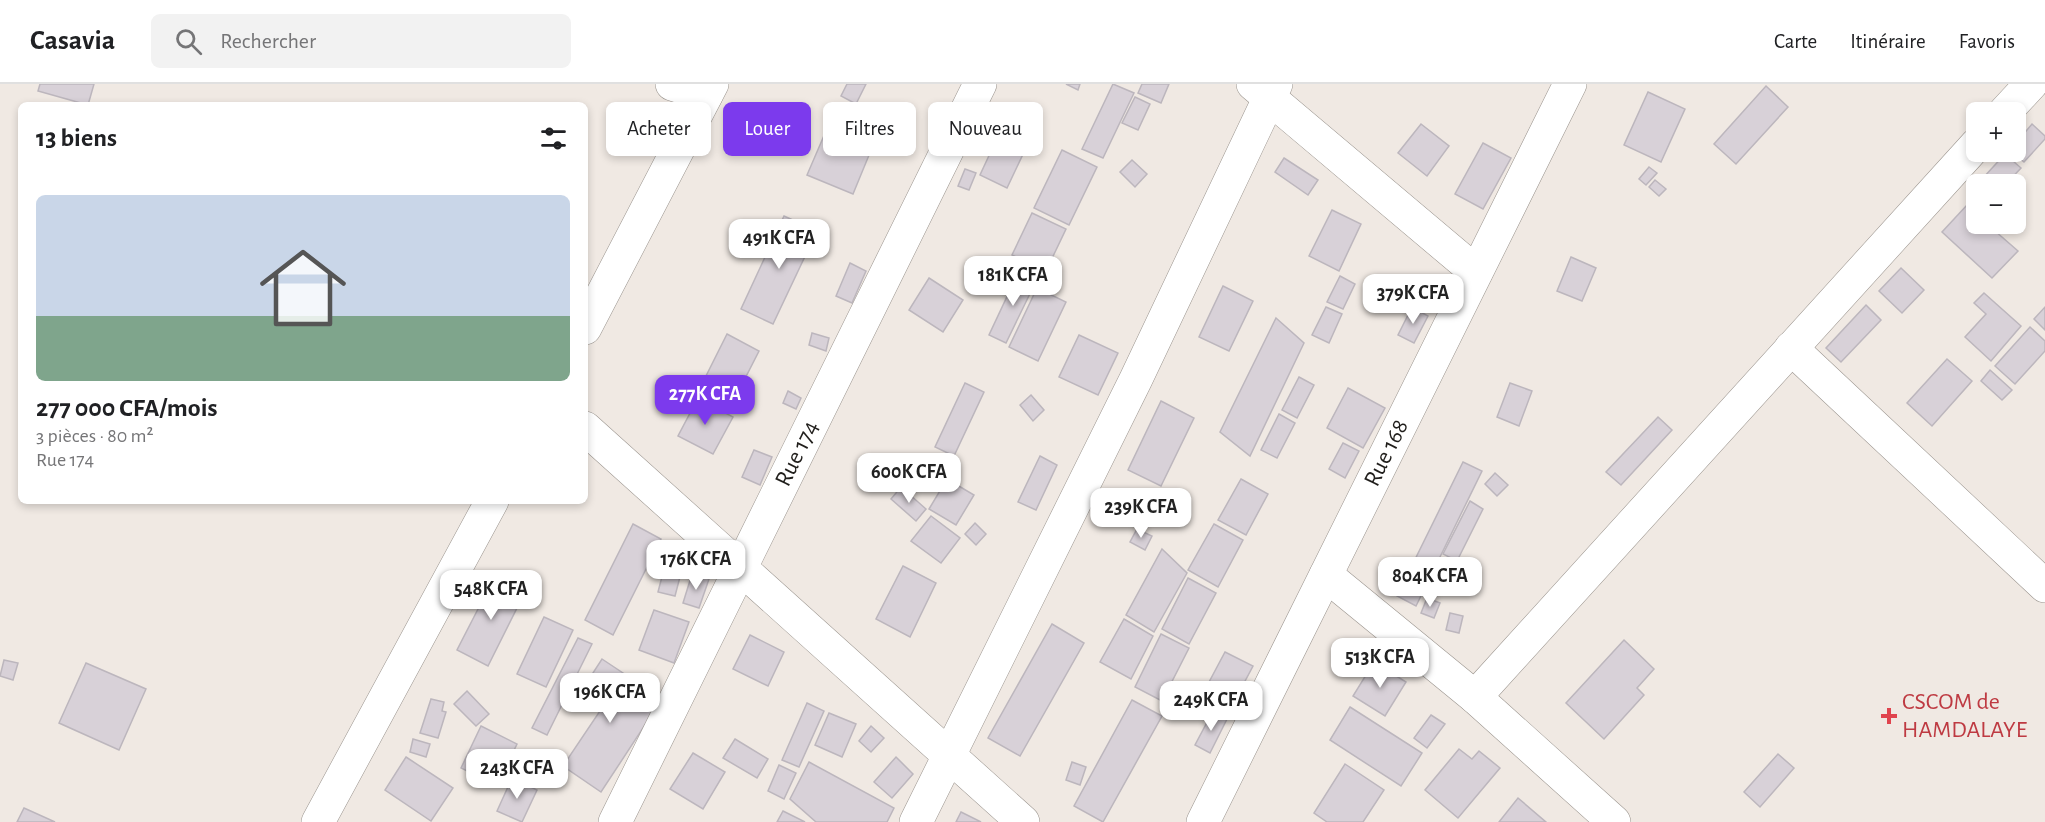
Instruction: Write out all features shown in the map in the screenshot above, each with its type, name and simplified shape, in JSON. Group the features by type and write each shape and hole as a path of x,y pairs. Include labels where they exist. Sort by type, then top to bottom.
{"street":[{"path":"588,322 704,88 672,84"},
{"name":"Rue 174","path":"615,822 980,84"},
{"name":"Rue 168","path":"1203,822 1570,84"},
{"path":"2015,102 2033,84 2045,93"},
{"path":"916,822 1136,379 1266,89 1476,273"},
{"path":"1475,697 1966,156"},
{"path":"1791,348 2045,586"},
{"path":"588,431 1023,822"},
{"path":"318,822 490,504"},
{"path":"1326,575 1475,697 1614,822"}],"building":[{"path":"40,84 94,84 89,102 77,102 38,91"},
{"path":"847,84 866,84 857,102 841,96"},
{"path":"1066,84 1080,84 1078,90"},
{"path":"1113,84 1134,93 1103,158 1082,149"},
{"path":"1142,84 1169,84 1161,103 1138,93"},
{"path":"1766,86 1788,107 1736,164 1714,144"},
{"path":"1648,92 1685,109 1661,162 1624,145"},
{"path":"1135,97 1150,104 1138,130 1122,123"},
{"path":"1421,124 1449,146 1427,176 1398,153"},
{"path":"2032,124 2045,136 2045,139 2026,160 2026,131"},
{"path":"823,138 823,156 869,156 853,194 807,175"},
{"path":"1483,143 1511,158 1483,209 1455,194"},
{"path":"1062,150 1097,167 1069,225 1034,208"},
{"path":"989,156 1022,156 1007,188 980,175"},
{"path":"1284,158 1318,180 1308,195 1275,172"},
{"path":"1132,160 1147,174 1135,187 1120,172"},
{"path":"1998,162 2014,162 2021,168 2015,174 1987,174"},
{"path":"1649,167 1657,173 1646,185 1639,179"},
{"path":"965,169 976,173 969,190 958,186"},
{"path":"1655,180 1666,189 1659,196 1649,187"},
{"path":"1966,206 1966,234 1998,234 2018,251 1992,278 1942,232"},
{"path":"1332,210 1361,224 1339,271 1309,256"},
{"path":"1032,213 1066,229 1046,271 1012,255"},
{"path":"784,216 817,231 773,324 741,309"},
{"path":"1571,257 1596,268 1582,301 1557,291"},
{"path":"850,263 866,271 852,303 836,296"},
{"path":"1901,268 1924,290 1902,313 1879,291"},
{"path":"1019,271 1037,279 1006,343 989,335"},
{"path":"1340,276 1355,284 1343,309 1327,302"},
{"path":"929,278 963,300 943,332 909,310"},
{"path":"1223,286 1253,301 1229,351 1199,337"},
{"path":"1037,288 1066,302 1038,361 1009,347"},
{"path":"1984,293 2021,326 1991,361 1965,337 1986,314 1974,303"},
{"path":"1866,305 1881,320 1841,362 1826,348"},
{"path":"1326,307 1342,314 1329,343 1312,335"},
{"path":"1412,307 1428,316 1414,343 1398,335"},
{"path":"2045,307 2045,330 2034,319"},
{"path":"1276,318 1304,343 1250,456 1220,432"},
{"path":"2030,327 2045,341 2045,351 2015,384 1995,366"},
{"path":"812,333 829,338 826,351 809,345"},
{"path":"727,334 759,351 733,402 701,386"},
{"path":"1079,335 1118,353 1098,395 1059,377"},
{"path":"1947,359 1972,381 1932,426 1907,403"},
{"path":"1990,370 2012,390 2002,400 1981,381"},
{"path":"1299,377 1314,385 1297,418 1282,410"},
{"path":"965,383 984,392 954,456 935,447"},
{"path":"1510,383 1532,391 1519,426 1497,417"},
{"path":"1348,388 1385,408 1363,448 1327,428"},
{"path":"788,391 801,398 796,409 783,403"},
{"path":"1031,395 1044,410 1033,421 1020,405"},
{"path":"698,398 733,417 713,454 678,436"},
{"path":"1161,401 1194,418 1161,486 1128,470"},
{"path":"1279,414 1295,423 1277,458 1261,450"},
{"path":"1658,417 1672,430 1621,485 1606,472"},
{"path":"1343,443 1359,451 1345,478 1329,469"},
{"path":"754,450 772,457 760,485 742,477"},
{"path":"1040,456 1057,465 1036,510 1018,502"},
{"path":"1463,462 1482,471 1416,606 1397,596"},
{"path":"1495,473 1508,485 1497,496 1485,484"},
{"path":"947,479 974,495 956,525 929,509"},
{"path":"1241,479 1268,494 1246,535 1218,520"},
{"path":"901,487 926,509 916,521 891,499"},
{"path":"1110,500 1124,507 1115,523 1101,516"},
{"path":"1470,501 1483,509 1457,561 1443,554"},
{"path":"931,516 960,538 941,563 911,541"},
{"path":"975,523 986,534 976,545 965,534"},
{"path":"633,524 661,539 613,635 585,620"},
{"path":"1214,524 1243,540 1218,587 1188,570"},
{"path":"1137,529 1152,536 1145,550 1130,542"},
{"path":"1162,549 1187,573 1154,632 1126,615"},
{"path":"903,566 936,583 910,637 876,619"},
{"path":"664,569 681,573 675,596 658,592"},
{"path":"692,574 709,579 699,608 683,603"},
{"path":"495,576 525,592 488,666 457,650"},
{"path":"1188,578 1216,593 1189,644 1162,629"},
{"path":"1427,598 1440,603 1434,618 1421,613"},
{"path":"654,610 689,622 674,663 639,650"},
{"path":"1450,613 1463,616 1459,633 1446,630"},
{"path":"544,617 573,630 546,687 517,674"},
{"path":"1124,619 1153,636 1131,679 1100,662"},
{"path":"1052,624 1084,643 1020,756 988,738"},
{"path":"1161,634 1189,648 1162,701 1135,687"},
{"path":"750,635 784,652 768,686 733,669"},
{"path":"578,638 592,644 547,735 532,728"},
{"path":"1624,640 1654,669 1637,688 1644,695 1604,739 1566,703"},
{"path":"1225,652 1253,666 1227,715 1214,707 1222,692 1208,684"},
{"path":"602,659 662,699 601,792 563,766 600,711 578,696"},
{"path":"4,660 18,663 13,680 0,676"},
{"path":"1374,662 1406,682 1385,716 1353,696"},
{"path":"86,663 146,689 119,750 59,723"},
{"path":"467,691 489,714 476,726 454,704"},
{"path":"431,699 444,702 442,711 446,712 438,738 420,733"},
{"path":"1132,700 1162,716 1103,822 1074,806"},
{"path":"807,703 824,711 799,767 782,760"},
{"path":"1350,707 1422,753 1401,786 1330,740"},
{"path":"1213,711 1227,719 1210,753 1195,745"},
{"path":"829,713 856,724 842,757 815,745"},
{"path":"1431,715 1445,724 1427,748 1414,738"},
{"path":"481,726 517,744 497,786 461,768"},
{"path":"871,726 884,738 871,752 859,741"},
{"path":"413,739 430,744 426,757 410,752"},
{"path":"735,739 768,759 757,778 723,758"},
{"path":"1459,749 1472,759 1479,751 1500,768 1458,818 1425,790"},
{"path":"693,753 725,772 703,809 670,789"},
{"path":"1778,754 1794,768 1760,807 1744,792"},
{"path":"406,757 453,788 431,821 385,790"},
{"path":"896,757 913,774 892,798 874,782"},
{"path":"809,762 894,808 887,822 816,822 790,799"},
{"path":"1072,762 1086,767 1080,785 1066,780"},
{"path":"1345,764 1384,790 1363,822 1327,822 1314,813"},
{"path":"779,765 796,773 784,799 768,791"},
{"path":"512,778 537,790 522,822 497,811"},
{"path":"1518,798 1546,822 1499,822"},
{"path":"24,808 55,822 17,822"},
{"path":"783,811 805,822 777,822"},
{"path":"961,812 981,822 956,822"}],"place":[{"name":"CSCOM de HAMDALAYE","path":"1889,716"}]}
